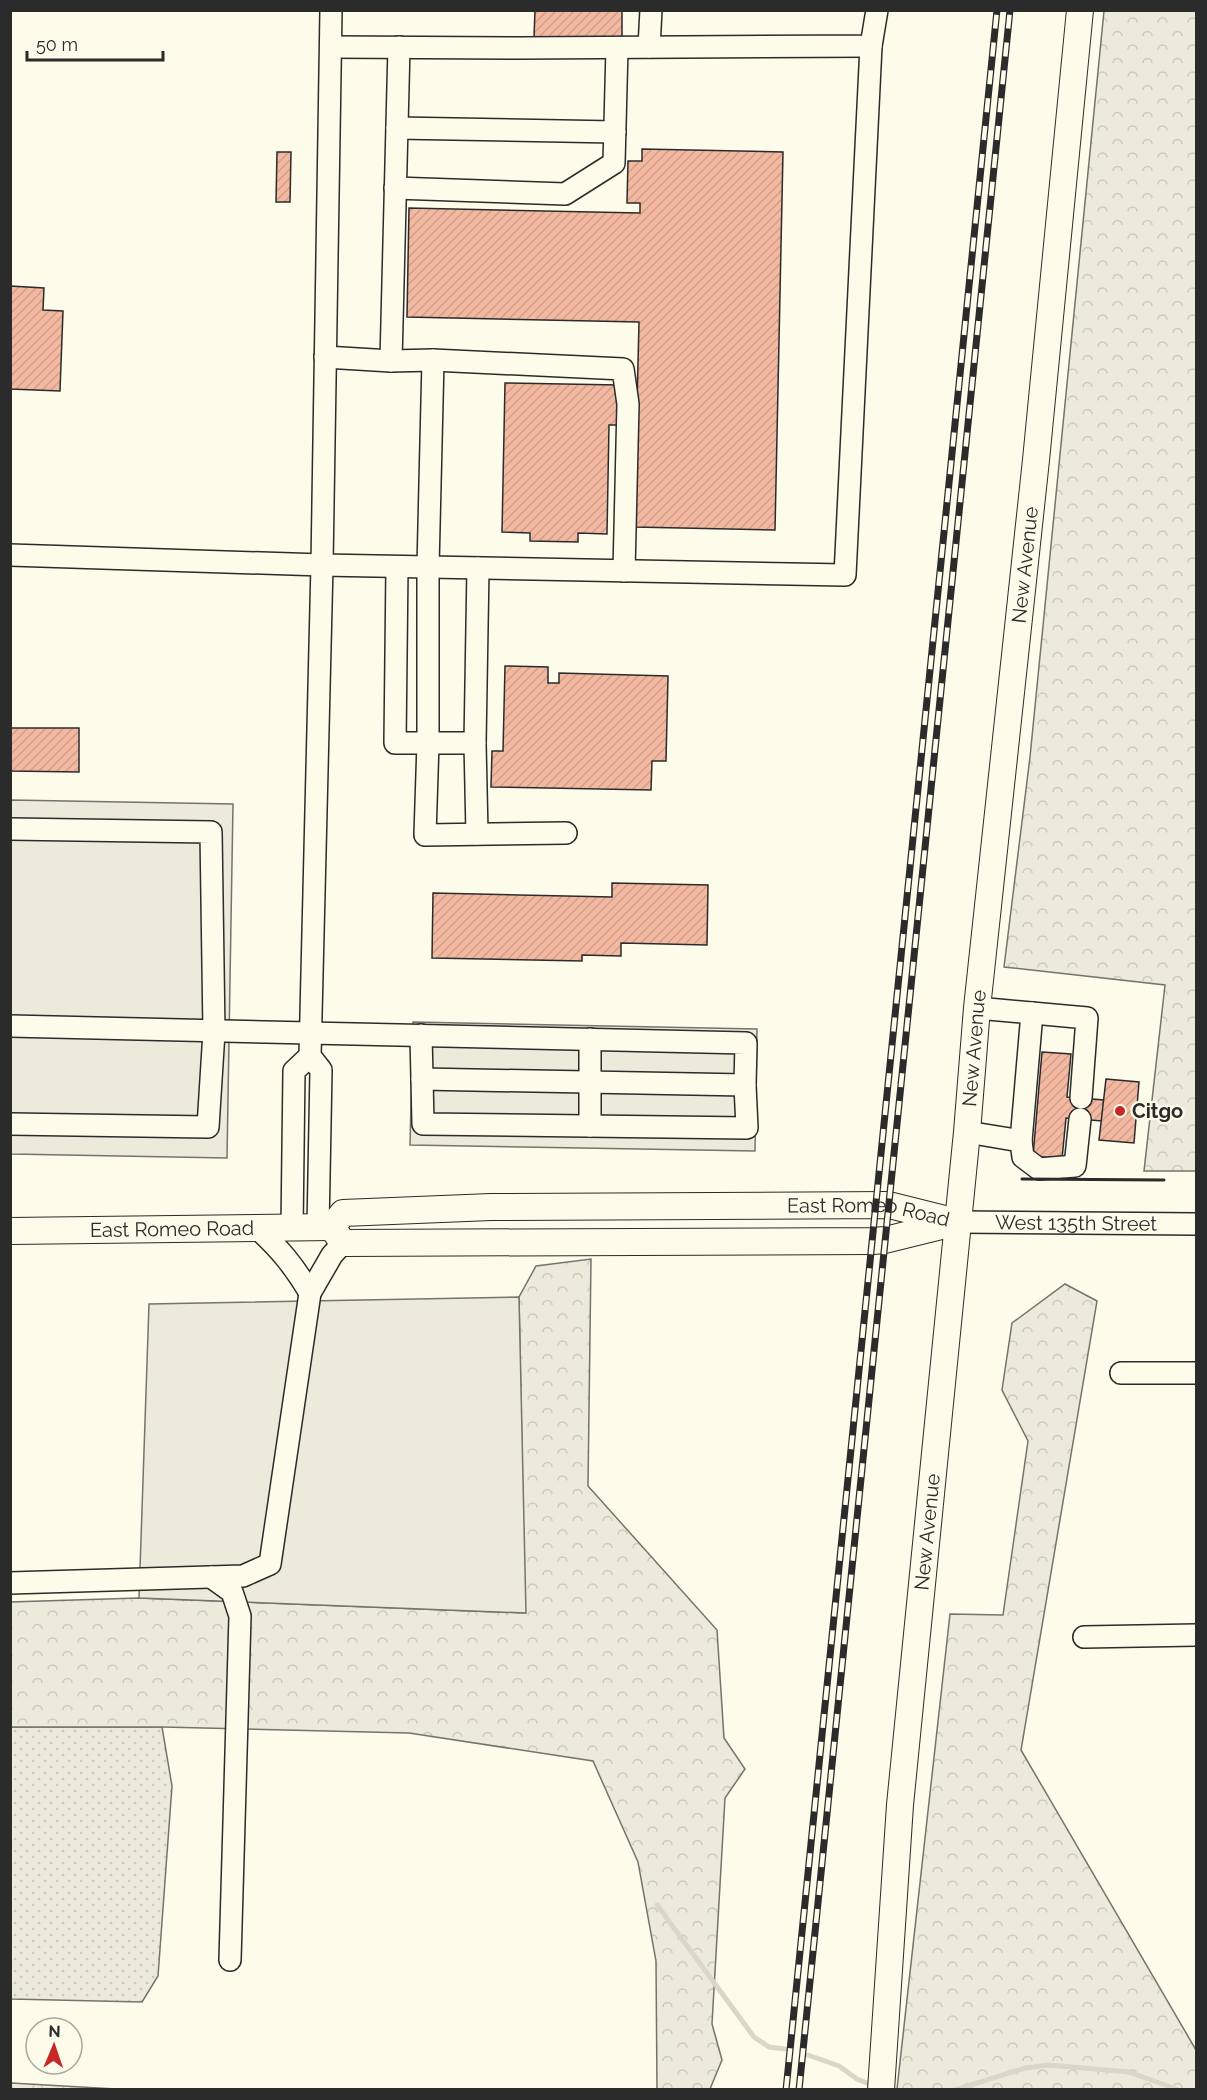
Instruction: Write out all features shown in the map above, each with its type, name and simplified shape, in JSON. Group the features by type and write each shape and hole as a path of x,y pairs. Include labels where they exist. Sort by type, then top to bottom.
{"main road":[{"name":"New Avenue","path":"881,2090 900,1805 967,1132 977,1008 1034,484 1080,10"},
{"name":"East Romeo Road","path":"331,1233 343,1213 597,1206 889,1206 957,1222"},
{"name":"East Romeo Road","path":"10,1230 292,1228 331,1233 885,1240 957,1222"}],"street":[{"path":"10,1583 243,1576 270,1564 310,1293 332,1256 321,1070 310,1056 322,565 331,10"},
{"path":"649,47 651,10"},
{"path":"10,555 397,567 845,575 871,46 877,10"},
{"path":"331,47 871,46"},
{"path":"392,361 399,47"},
{"path":"395,188 565,194 614,163 617,48"},
{"path":"397,128 615,132"},
{"path":"325,357 623,369 628,404 624,571"},
{"path":"433,360 425,835 566,832"},
{"path":"397,567 396,742 475,743"},
{"path":"477,834 475,743 478,568"},
{"path":"10,829 211,832 214,1032 208,1127 10,1124"},
{"path":"977,1008 1087,1018 1081,1098"},
{"path":"1032,1013 1021,1141 1023,1157 1040,1169 1075,1166 1080,1119"},
{"path":"10,1026 214,1032 311,1032 746,1043 747,1128 423,1124 421,1035"},
{"path":"590,1039 590,1126"},
{"path":"292,1228 294,1071 310,1056"},
{"path":"422,1079 745,1085"},
{"path":"967,1132 1021,1141"},
{"name":"West 135th Street","path":"957,1222 1197,1224"},
{"path":"257,1228 281,1250 296,1268 310,1293"},
{"path":"1121,1373 1197,1374"},
{"path":"211,1577 232,1592 240,1616 230,1960"},
{"path":"1084,1637 1197,1635"}],"green space":[{"path":"1104,11 1196,11 1196,1171 1144,1171 1165,985 1004,967 1030,757"},
{"path":"591,1259 588,1486 717,1630 724,1738 745,1769 725,1798 712,2024 722,2060 710,2089 657,2089 656,1961 638,1862 593,1761 409,1733 162,1727 11,1727 10,1602 139,1598 525,1613 519,1297 536,1266"},
{"path":"1065,1284 1097,1301 1021,1750 1196,2050 1196,2089 897,2089 950,1614 1003,1615 1028,1441 1002,1390 1012,1323"},
{"path":"11,1727 162,1727 172,1786 158,1976 142,2002 11,1999"},
{"path":"11,2083 116,2089 11,2089"}],"shaded area":[{"path":"11,800 233,804 227,1158 11,1154"},
{"path":"413,1022 757,1029 755,1151 410,1145"},
{"path":"519,1297 526,1613 139,1598 149,1304"}],"building":[{"path":"535,10 622,10 622,39 534,38"},
{"path":"642,149 783,152 775,530 634,527 639,322 407,317 409,208 640,213 640,203 627,203 628,161 642,161"},
{"path":"277,152 291,152 290,202 276,202"},
{"path":"10,286 44,288 43,310 63,311 60,391 10,389"},
{"path":"505,383 619,385 618,425 609,425 607,534 578,533 578,542 530,541 530,533 502,532"},
{"path":"505,666 548,667 548,683 559,683 559,673 668,676 666,761 652,761 651,790 491,787 492,751 503,751"},
{"path":"10,728 79,728 79,772 10,771"},
{"path":"612,883 708,885 707,945 621,943 621,956 582,955 582,961 432,958 433,893 612,897"},
{"name":"Citgo","path":"1042,1052 1071,1054 1067,1097 1104,1100 1102,1121 1066,1118 1062,1159 1033,1156"},
{"name":"Citgo","path":"1106,1079 1139,1082 1134,1143 1099,1140"}],"waterway":[{"path":"657,1905 754,2037 769,2047 785,2049"},
{"path":"808,2055 839,2066 857,2079 874,2086"},
{"path":"955,2090 1025,2068 1048,2065 1129,2072 1179,2090"}],"railway":[{"path":"786,2090 997,10"},
{"path":"799,2090 1010,10"}],"wall":[{"path":"1022,1179 1164,1180"}],"place":[{"name":"Citgo","path":"1120,1111"}]}
